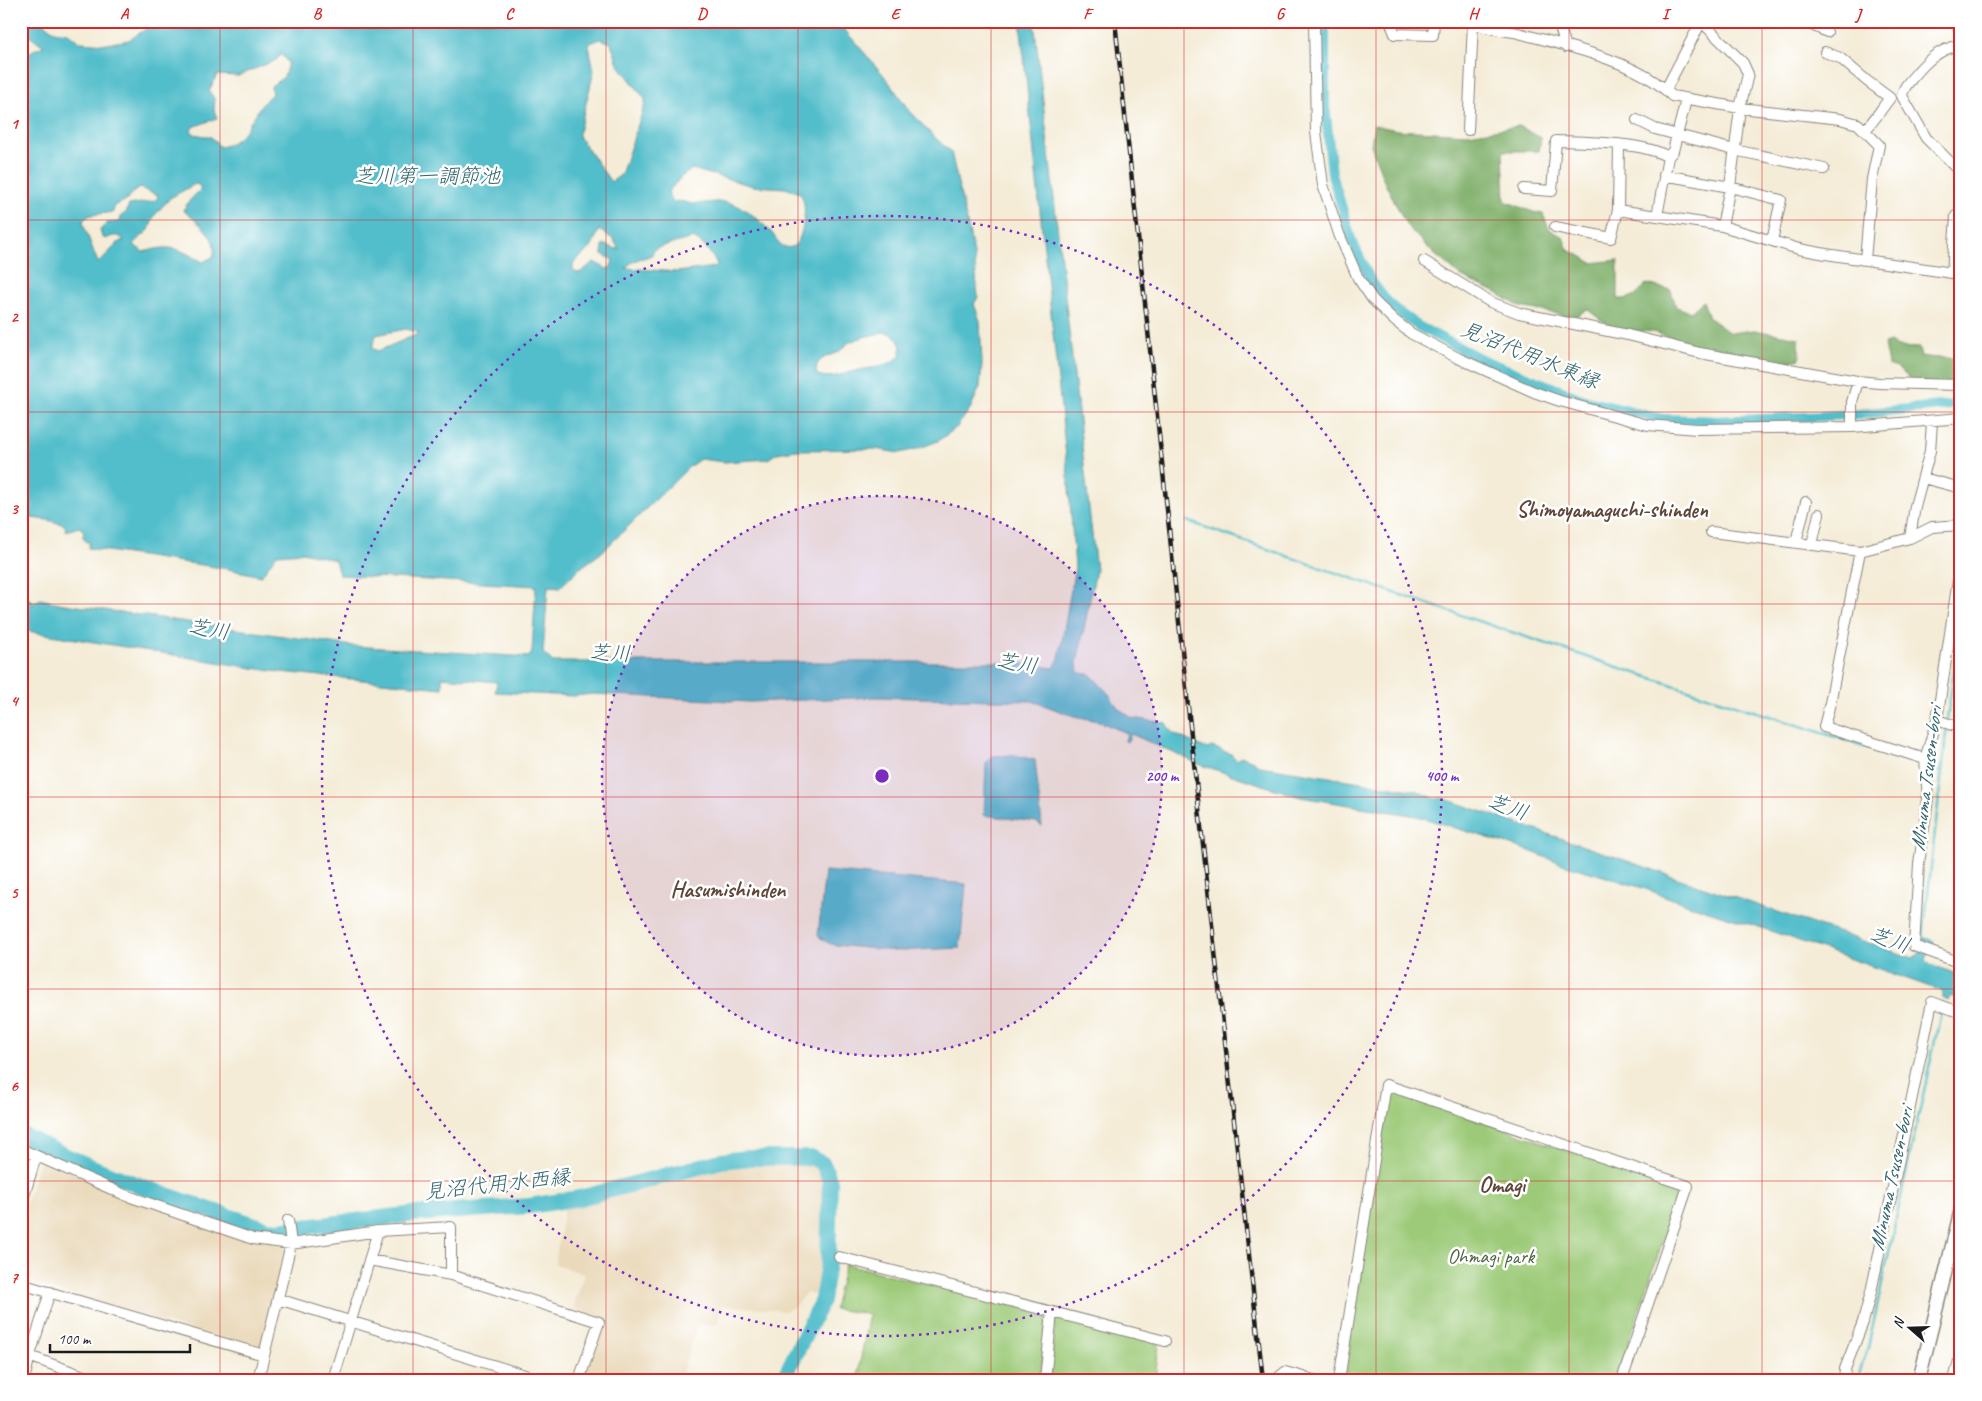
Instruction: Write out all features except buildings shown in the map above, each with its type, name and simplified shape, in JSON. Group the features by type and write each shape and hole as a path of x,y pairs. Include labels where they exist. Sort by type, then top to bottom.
{"main road":[{"path":"1918,1380 1961,1209"}],"street":[{"path":"1314,21 1316,132 1323,185 1339,234 1358,278 1373,300 1394,321 1412,334 1458,358 1534,392 1648,425 1697,429 1932,422 1961,418"},
{"path":"1390,21 1395,34 1434,35 1434,21"},
{"path":"1558,21 1566,47"},
{"path":"1666,89 1701,21 1743,63 1748,74 1740,108 1730,187 1722,226"},
{"path":"1804,21 1827,32"},
{"path":"1956,21 1961,33"},
{"path":"1468,130 1472,22 1603,58 1632,70 1666,89 1672,96 1686,100 1740,108 1830,117 1858,124 1879,145 1872,179 1865,260"},
{"path":"1961,44 1950,47 1929,59 1905,86 1902,96 1926,138 1961,173"},
{"path":"1825,52 1840,58 1867,82 1890,98 1880,110 1877,119"},
{"path":"1865,130 1895,99 1902,96"},
{"path":"1657,216 1668,157 1673,151 1686,100"},
{"path":"1637,120 1655,129 1734,150 1824,168"},
{"path":"1524,189 1552,191 1556,141 1619,144 1661,152 1668,157"},
{"path":"1555,227 1611,238 1618,210 1619,144"},
{"path":"1664,175 1730,187 1781,200 1772,241"},
{"path":"1618,210 1722,226 1799,249 1956,275 1956,216 1961,218"},
{"path":"1424,261 1490,302 1519,313 1628,335 1700,353 1858,381 1961,384"},
{"path":"1852,424 1852,409 1858,381"},
{"path":"1910,538 1915,506 1930,452 1932,422"},
{"path":"1923,478 1961,488"},
{"path":"1796,542 1806,502"},
{"path":"1812,544 1819,514"},
{"path":"1711,532 1860,551 1910,538 1932,527 1961,525"},
{"path":"1860,551 1824,727 1925,760"},
{"path":"1961,560 1937,720 1925,760 1928,799 1919,864 1914,946 1961,963"},
{"path":"1937,720 1952,725"},
{"path":"1844,1380 1845,1370 1864,1322 1871,1292 1932,1002 1961,1013"},
{"path":"1339,1380 1386,1085 1688,1186 1622,1380"},
{"path":"21,1149 125,1195 253,1239 290,1239 451,1227 451,1274"},
{"path":"21,1206 36,1156"},
{"path":"258,1380 278,1299 290,1239 288,1220"},
{"path":"333,1380 378,1231"},
{"path":"839,1257 1165,1341"},
{"path":"369,1260 451,1274 599,1322 578,1380"},
{"path":"21,1284 264,1356"},
{"path":"24,1380 26,1354 50,1292"},
{"path":"278,1299 535,1379"},
{"path":"1045,1380 1052,1312"},
{"path":"1954,1380 1961,1353"},
{"path":"26,1354 94,1380"},
{"path":"1279,1380 1279,1377 1285,1372 1314,1380"}],"shaded area":[{"path":"41,1162 283,1246 285,1250 261,1349 257,1350 21,1280 21,1220 39,1163"},
{"path":"736,1163 806,1163 814,1166 821,1173 825,1231 823,1263 816,1295 806,1293 794,1307 785,1311 721,1305 718,1324 696,1326 680,1380 653,1374 651,1380 583,1380 604,1318 573,1308 584,1274 555,1264 564,1207"}],"green space":[{"path":"1374,125 1397,130 1468,134 1519,126 1541,138 1539,151 1503,151 1505,201 1543,214 1549,229 1563,237 1568,250 1592,263 1618,260 1618,299 1634,296 1646,284 1671,290 1676,307 1691,312 1703,301 1709,318 1730,333 1754,330 1799,338 1800,359 1778,364 1719,352 1653,332 1617,329 1587,309 1575,317 1520,307 1495,292 1462,277 1433,253 1407,226 1384,181 1371,145"},
{"path":"1890,342 1898,347 1919,348 1921,356 1945,358 1959,357 1961,355 1961,392 1956,394 1941,387 1920,387 1897,368 1888,365 1884,344"},
{"name":"Ohmagi park","path":"1389,1090 1680,1189 1616,1380 1352,1380 1345,1378"},
{"path":"845,1264 1047,1314 1040,1380 857,1380 869,1314 834,1309"},
{"path":"1056,1317 1159,1344 1155,1380 1049,1380"}],"water":[{"name":"芝川第一調節池","path":"21,21 40,21 54,31 68,33 80,42 106,44 129,40 153,24 165,21 837,21 886,78 909,110 951,152 974,254 978,297 974,304 980,321 982,364 980,387 970,409 957,427 938,441 899,453 875,449 796,450 777,453 768,459 724,462 700,459 689,467 601,553 580,568 560,587 548,586 543,653 553,662 1008,662 1054,668 1059,658 1075,567 1068,475 1020,21 1034,21 1096,570 1077,663 1078,673 1090,674 1109,694 1118,708 1132,718 1166,723 1172,733 1207,749 1212,747 1231,754 1237,760 1241,756 1260,766 1417,791 1436,799 1442,798 1913,958 1919,954 1925,938 1934,941 1926,960 1930,965 1961,975 1961,1000 1949,996 1947,1001 1943,999 1943,992 1939,990 1762,928 1643,888 1563,864 1527,850 1417,816 1300,797 1201,765 1131,734 1127,742 1125,741 1127,733 1098,721 1074,716 1032,701 878,697 750,702 593,694 573,696 495,692 497,682 442,677 442,688 271,671 21,630 21,599 24,605 28,598 32,600 33,604 40,599 352,646 529,657 532,652 536,586 339,575 335,560 303,552 277,554 261,576 228,569 88,548 90,542 86,542 83,537 84,531 79,527 66,531 65,525 48,520 21,517 21,356 24,346 24,278 21,254 21,55 44,46 34,39 21,34","holes":["601,39 611,43 618,64 645,99 645,104 621,175 611,182 579,137 594,71 590,43","281,54 288,63 284,77 271,86 272,94 259,108 243,132 237,139 220,147 211,137 194,134 191,130 193,127 217,118 214,110 215,100 209,91 217,75 238,76 276,60","692,169 753,186 785,188 800,193 803,199 804,216 802,232 795,244 791,247 785,247 749,212 731,203 693,204 682,201 674,202 668,192 681,177","195,184 199,185 201,189 183,210 206,230 213,243 213,257 203,262 187,253 168,248 143,252 133,244 149,230 154,216 170,198","139,188 158,195 155,201 129,205 126,213 121,216 120,222 107,223 100,230 102,237 106,239 115,236 124,240 119,242 98,263 83,223 84,219 91,215 113,212 115,205 127,200","599,230 613,239 619,249 603,244 602,254 613,260 611,267 607,269 594,262 577,273 573,270 573,263 591,248","693,238 704,246 717,264 716,267 677,272 626,268 634,261 651,256 655,249","406,329 420,333 378,351 372,348 376,335","884,332 891,334 899,342 900,355 895,360 881,366 833,376 817,375 817,365 822,359 840,351 847,344"]},
{"path":"1015,755 1035,760 1042,826 1036,822 984,815 986,763 993,756"},
{"path":"825,871 966,884 960,948 895,951 828,943 818,936"}],"waterway":[{"name":"見沼代用水東縁","path":"1325,21 1325,105 1332,174 1351,239 1370,279 1384,298 1397,311 1418,326 1483,360 1587,401 1663,419 1717,421 1847,415 1961,404"},
{"path":"1187,521 1553,646 1921,764"},
{"name":"Minuma Tsusen-bori","path":"1947,720 1961,620"},
{"name":"Minuma Tsusen-bori","path":"1922,946 1947,726"},
{"path":"1930,767 1941,771"},
{"name":"Minuma Tsusen-bori","path":"1857,1380 1868,1348 1942,1008"},
{"name":"見沼代用水西縁","path":"21,1134 111,1175 267,1229 279,1230 414,1214 529,1206 580,1198 721,1161 749,1158 813,1158 823,1164 830,1181 828,1264 822,1300 783,1380"}],"railway":[{"path":"1115,21 1197,791 1263,1380"}],"district":[{"name":"Shimoyamaguchi-shinden","path":"1612,509"},
{"name":"Hasumishinden","path":"728,889"},
{"name":"Omagi","path":"1502,1184"}],"water label":[{"name":"芝川","path":"209,629"},
{"name":"芝川","path":"610,653"},
{"name":"芝川","path":"1017,663"},
{"name":"芝川","path":"1508,807"},
{"name":"芝川","path":"1890,940"}]}
